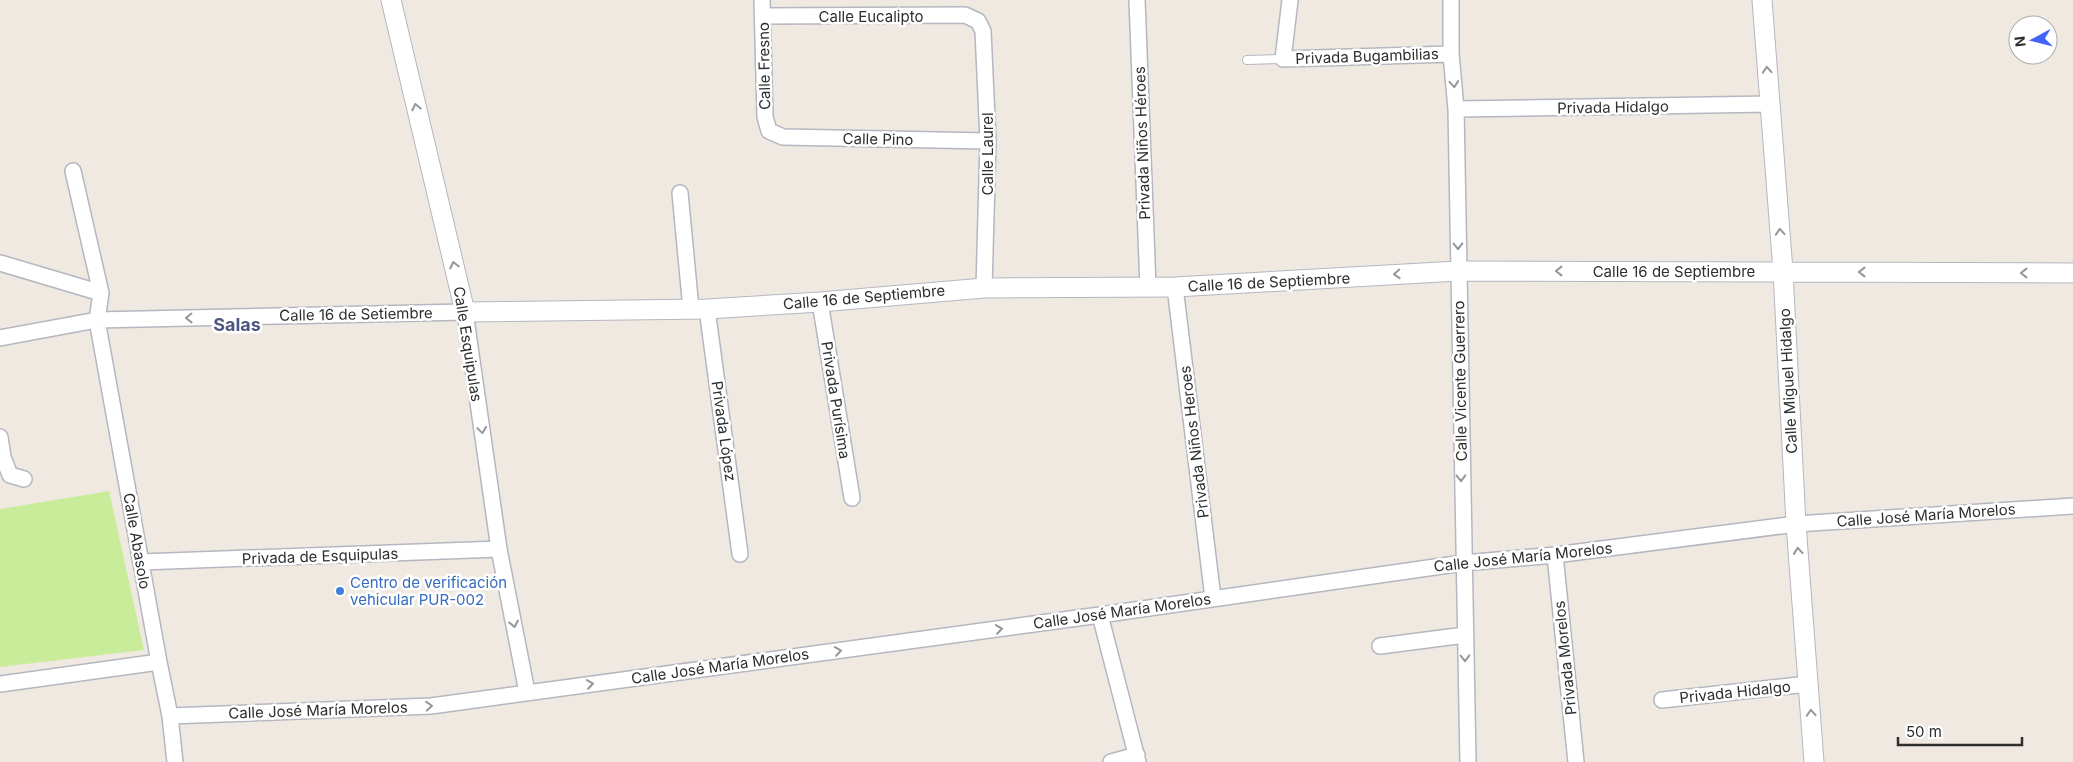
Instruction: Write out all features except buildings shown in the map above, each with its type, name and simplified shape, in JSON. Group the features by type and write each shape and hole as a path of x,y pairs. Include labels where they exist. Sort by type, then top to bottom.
{"street":[{"name":"Calle Esquipulas","path":"390,0 465,312 499,549 527,692"},
{"name":"Calle Fresno","path":"762,0 765,117 769,130"},
{"name":"Privada Niños Héroes","path":"1137,0 1148,287"},
{"name":"Privada Bugambilias","path":"1290,0 1283,59 1451,54"},
{"name":"Calle Vicente Guerrero","path":"1450,0 1451,54 1456,109 1468,762"},
{"name":"Calle Miguel Hidalgo","path":"1762,0 1783,271 1796,524 1814,762"},
{"name":"Calle Eucalipto","path":"763,16 965,15 978,21"},
{"name":"Calle Laurel","path":"978,21 983,31 988,140 984,288"},
{"name":"Privada Hidalgo","path":"1456,109 1770,104"},
{"name":"Calle Pino","path":"769,130 783,137 988,140"},
{"path":"0,338 97,320 102,293 74,171"},
{"name":"Privada López","path":"680,193 740,554"},
{"path":"0,263 102,293"},
{"name":"Calle 16 de Septiembre","path":"465,312 699,309 820,302 984,288 1174,287 1458,271 2073,273"},
{"name":"Privada Niños Heroes","path":"1174,287 1213,598"},
{"name":"Privada Purísima","path":"820,302 852,498"},
{"name":"Calle 16 de Setiembre","path":"97,320 465,312"},
{"name":"Calle Abasolo","path":"97,320 170,716 174,762"},
{"path":"0,438 2,457 10,475 24,480"},
{"name":"Calle José María Morelos","path":"170,716 431,706 1100,615 1463,563 1555,555 1796,524 2073,506"},
{"name":"Privada de Esquipulas","path":"141,562 499,549"},
{"name":"Privada Morelos","path":"1555,555 1576,762"},
{"path":"1100,615 1138,758 1111,762"},
{"path":"1380,646 1465,635"},
{"path":"0,684 159,662"},
{"name":"Privada Hidalgo","path":"1662,700 1808,684"}],"lane":[{"name":"Privada Bugambilias","path":"1246,60 1283,59"}],"green space":[{"path":"109,491 144,650 0,667 0,509"}],"place":[{"name":"Centro de verificación vehicular PUR-002","path":"340,591"}],"district":[{"name":"Salas","path":"237,324"}]}
